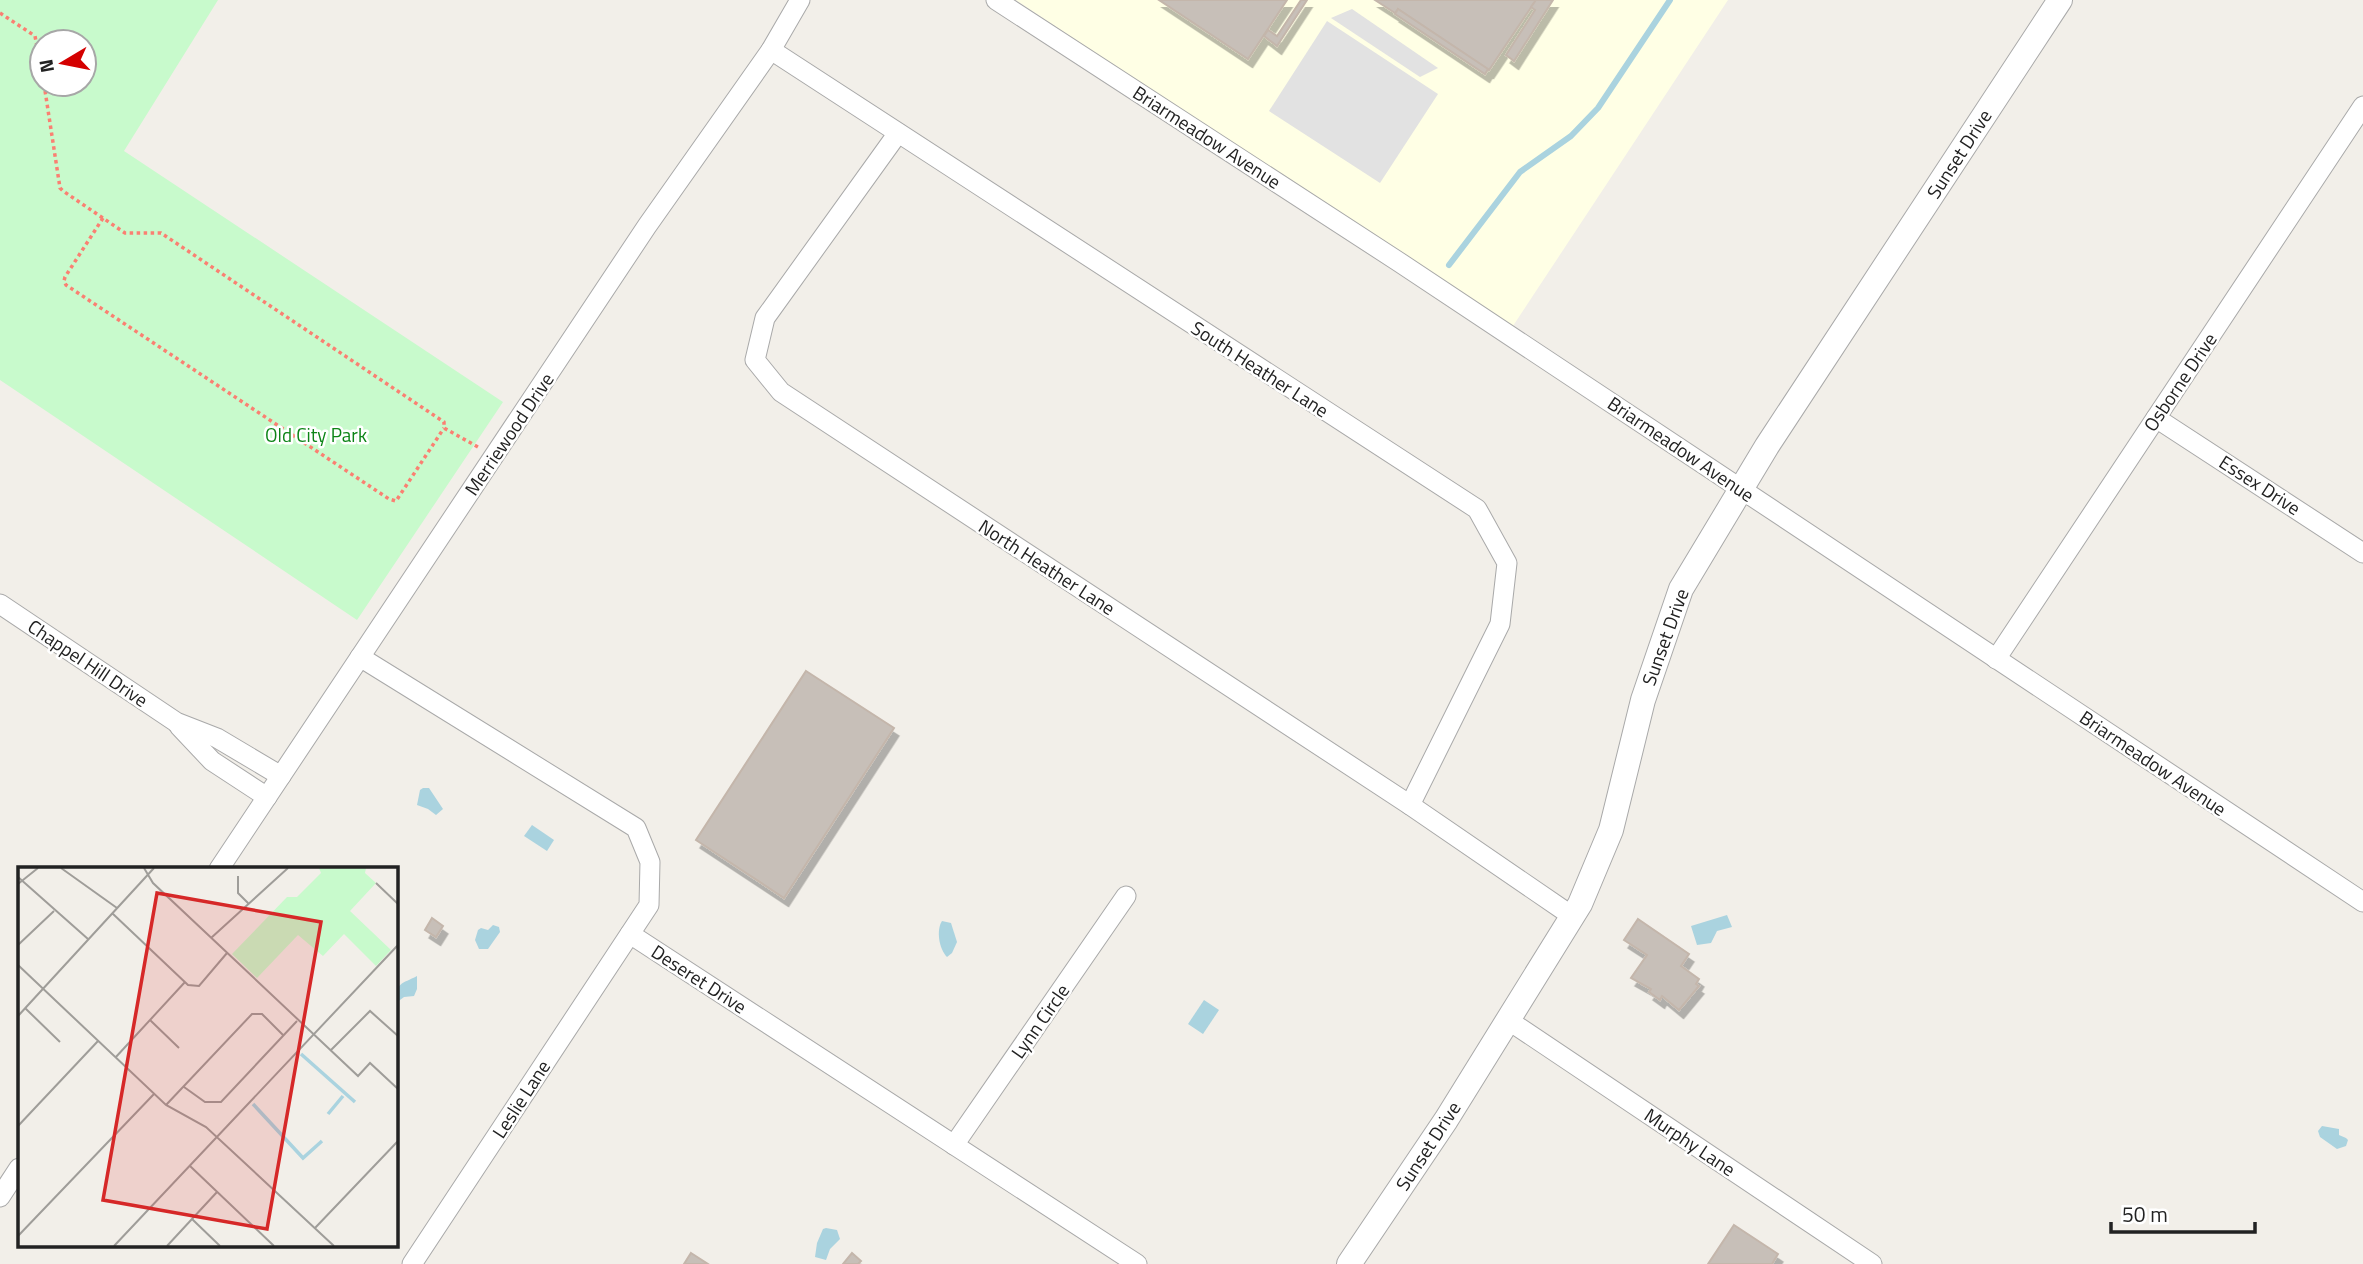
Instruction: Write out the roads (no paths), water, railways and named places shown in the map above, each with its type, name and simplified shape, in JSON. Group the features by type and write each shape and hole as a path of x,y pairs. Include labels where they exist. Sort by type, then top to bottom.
{"street":[{"name":"Merriewood Drive","path":"220,867 647,226 771,50 800,0"},
{"name":"Briarmeadow Avenue","path":"996,0 1399,262 2363,902"},
{"name":"Sunset Drive","path":"1349,1264 1446,1120 1580,904 1611,830 1643,700 1681,589 1741,489 2060,0"},
{"name":"South Heather Lane","path":"771,50 1477,509 1507,563 1500,624 1410,806"},
{"name":"Osborne Drive","path":"1996,659 2363,106"},
{"name":"North Heather Lane","path":"898,133 765,318 755,360 781,392 1410,806 1572,916"},
{"name":"Essex Drive","path":"2156,418 2363,553"},
{"name":"Chappel Hill Drive","path":"0,604 176,722 216,738 281,776"},
{"name":"Deseret Drive","path":"359,657 636,828 650,862 649,905 630,934 1137,1264"},
{"name":"Chappel Hill Drive","path":"176,722 212,761 267,796"},
{"name":"Lynn Circle","path":"954,1145 1126,896"},
{"name":"Leslie Lane","path":"412,1264 630,934"},
{"name":"Murphy Lane","path":"1508,1020 1872,1264"},
{"path":"0,1197 18,1170"}],"water":[{"path":"429,788 443,809 436,815 417,805 420,790"},
{"path":"532,825 554,840 547,851 524,836"},
{"path":"1727,915 1732,927 1717,931 1711,943 1697,945 1691,926"},
{"path":"942,921 951,923 957,942 947,957 939,939"},
{"path":"493,925 499,927 500,932 488,949 479,949 475,940 478,930 488,930"},
{"path":"417,976 414,996 404,997 397,1002 398,987"},
{"path":"1204,1000 1219,1010 1203,1034 1188,1024"},
{"path":"2322,1126 2339,1129 2339,1135 2348,1140 2346,1146 2337,1149 2320,1137 2318,1131"},
{"path":"826,1228 837,1230 840,1239 830,1249 826,1260 815,1257 817,1243"}],"waterway":[{"path":"1449,265 1520,172 1571,136 1598,108 1670,0"}],"park label":[{"name":"Old City Park","path":"316,435"}]}
